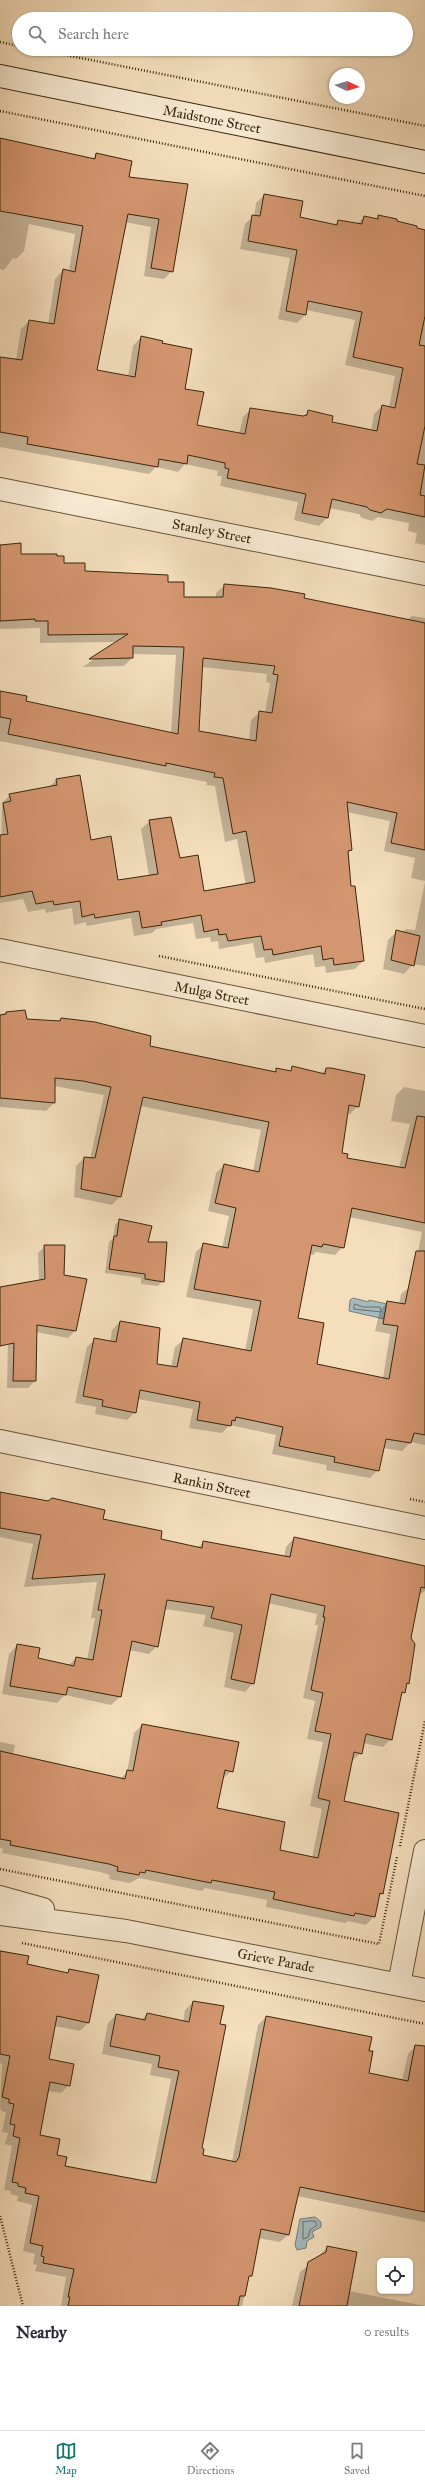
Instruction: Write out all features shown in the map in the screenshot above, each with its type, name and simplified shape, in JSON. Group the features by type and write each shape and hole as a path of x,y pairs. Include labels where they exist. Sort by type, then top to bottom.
{"street":[{"name":"Maidstone Street","path":"0,76 425,162"},
{"name":"Stanley Street","path":"0,489 425,574"},
{"name":"Mulga Street","path":"0,950 425,1036"},
{"name":"Rankin Street","path":"0,1441 425,1528"},
{"path":"399,1984 425,1851"},
{"name":"Grieve Parade","path":"0,1897 126,1931"},
{"name":"Grieve Parade","path":"0,1914 126,1931 425,1990"}],"path":[{"path":"0,42 12,45"},
{"path":"70,56 425,126"},
{"path":"0,111 425,196"},
{"path":"154,955 425,1009"},
{"path":"0,1869 379,1944 425,1721"},
{"path":"16,1942 425,2024"},
{"path":"0,2216 23,2306"}],"water":[{"path":"353,1298 387,1304 384,1319 349,1311 350,1300"},
{"path":"315,2217 321,2222 321,2227 312,2232 314,2237 307,2241 306,2248 297,2250 295,2245 300,2219"}],"building":[{"path":"0,138 95,159 96,153 132,161 129,177 188,184 173,272 151,268 159,219 128,214 97,370 135,377 141,336 163,341 162,343 192,349 185,389 204,392 197,425 245,434 250,408 303,416 307,415 308,410 333,416 332,422 377,431 382,405 395,408 403,368 353,357 362,312 308,301 306,315 286,311 297,250 248,241 252,215 260,216 264,194 303,201 300,217 337,225 338,220 362,224 364,216 378,219 378,215 397,219 397,221 417,226 417,228 425,230 425,316 419,345 425,346 425,426 417,464 425,465 420,495 425,496 425,517 387,509 381,513 370,510 367,507 332,499 328,518 302,513 306,494 227,478 229,469 225,468 225,463 188,455 187,464 159,459 158,467 27,444 28,437 0,432 0,357 22,360 29,320 54,324 63,269 75,272 83,226 0,211"},
{"path":"21,543 21,554 57,554 57,556 64,556 64,563 85,563 85,571 168,575 168,582 184,582 184,597 223,597 224,584 271,588 305,594 304,598 425,623 425,850 391,843 397,813 347,802 352,850 348,851 351,886 355,886 364,961 334,965 333,958 323,960 321,946 273,955 272,949 264,950 261,936 228,941 226,934 219,935 218,929 204,932 201,915 161,922 162,925 142,928 139,911 95,918 94,914 82,917 80,901 54,905 53,901 36,904 32,891 0,897 0,835 8,834 3,803 11,801 9,794 57,785 56,779 80,775 91,840 111,836 118,880 158,874 149,820 171,817 180,858 198,855 204,891 255,882 246,831 233,834 223,778 214,777 215,773 166,763 166,766 8,734 11,719 0,717 0,691 27,696 26,701 178,734 184,647 133,646 133,658 89,659 128,634 48,635 48,621 35,621 35,619 0,621 0,545","holes":["203,658 275,666 273,674 278,675 272,713 259,711 256,741 199,731"]},
{"path":"396,930 420,936 414,966 391,960"},
{"path":"25,1010 27,1019 60,1021 61,1018 95,1022 151,1036 150,1046 276,1072 276,1068 291,1071 292,1066 325,1074 326,1068 331,1068 365,1075 359,1107 349,1105 342,1153 348,1154 347,1158 405,1168 417,1116 425,1117 425,1223 352,1208 344,1248 323,1244 322,1247 312,1245 298,1318 324,1323 317,1364 389,1379 398,1326 383,1324 387,1301 405,1304 416,1251 425,1251 425,1435 414,1433 411,1443 386,1439 379,1471 334,1462 335,1457 279,1446 283,1427 236,1417 235,1421 232,1420 231,1426 197,1420 200,1402 140,1390 136,1413 102,1406 103,1400 83,1396 94,1338 116,1342 120,1321 160,1328 157,1364 177,1367 183,1338 251,1351 261,1301 194,1289 203,1243 228,1248 236,1208 215,1203 224,1164 259,1172 269,1122 143,1097 121,1197 81,1189 84,1157 95,1158 111,1087 83,1081 55,1078 55,1103 0,1098 0,1015 6,1014 6,1012"},
{"path":"119,1219 152,1226 148,1242 167,1242 164,1282 145,1279 145,1274 109,1269 114,1236 117,1236"},
{"path":"44,1245 65,1245 64,1275 87,1279 76,1331 37,1325 36,1381 13,1381 14,1343 0,1346 0,1287 45,1279"},
{"path":"0,1492 48,1501 52,1498 105,1510 103,1519 162,1531 161,1539 202,1548 203,1541 290,1557 294,1537 425,1566 425,1588 421,1587 411,1638 415,1644 409,1684 407,1683 405,1693 402,1692 392,1740 366,1734 362,1754 354,1752 344,1801 399,1813 383,1894 380,1893 375,1917 355,1913 354,1916 273,1899 275,1892 212,1880 211,1883 146,1870 145,1873 140,1872 139,1875 117,1871 118,1867 109,1864 10,1845 11,1841 0,1839 0,1751 125,1779 127,1770 133,1771 142,1724 239,1742 233,1772 225,1770 217,1808 285,1822 280,1850 318,1858 330,1801 318,1798 331,1734 315,1731 323,1693 311,1690 325,1617 323,1617 325,1606 271,1594 254,1684 231,1679 242,1625 211,1618 214,1607 167,1600 158,1647 132,1641 121,1697 68,1687 66,1695 10,1686 17,1644 40,1648 38,1658 74,1666 76,1657 93,1660 102,1610 98,1610 105,1574 32,1579 41,1535 0,1528"},
{"path":"0,1951 29,1956 27,1964 68,1973 69,1969 99,1975 89,2023 57,2016 49,2059 74,2064 70,2086 50,2082 40,2135 60,2139 57,2155 67,2157 65,2166 156,2183 179,2071 158,2067 160,2056 110,2046 116,2014 145,2020 147,2013 189,2022 193,2001 224,2006 220,2024 226,2025 202,2148 204,2149 203,2155 236,2162 239,2157 266,2016 372,2037 369,2051 373,2051 369,2073 408,2081 415,2045 425,2046 425,2212 300,2187 289,2235 261,2229 252,2276 249,2276 245,2296 240,2296 238,2306 68,2306 70,2297 68,2297 74,2269 43,2263 44,2257 41,2256 43,2246 30,2243 39,2196 25,2193 26,2188 18,2186 18,2183 12,2182 20,2138 13,2136 15,2125 10,2124 14,2104 9,2103 9,2099 2,2097 10,2056 0,2054"},
{"path":"327,2246 357,2252 347,2306 299,2306 308,2262 326,2252"}]}
